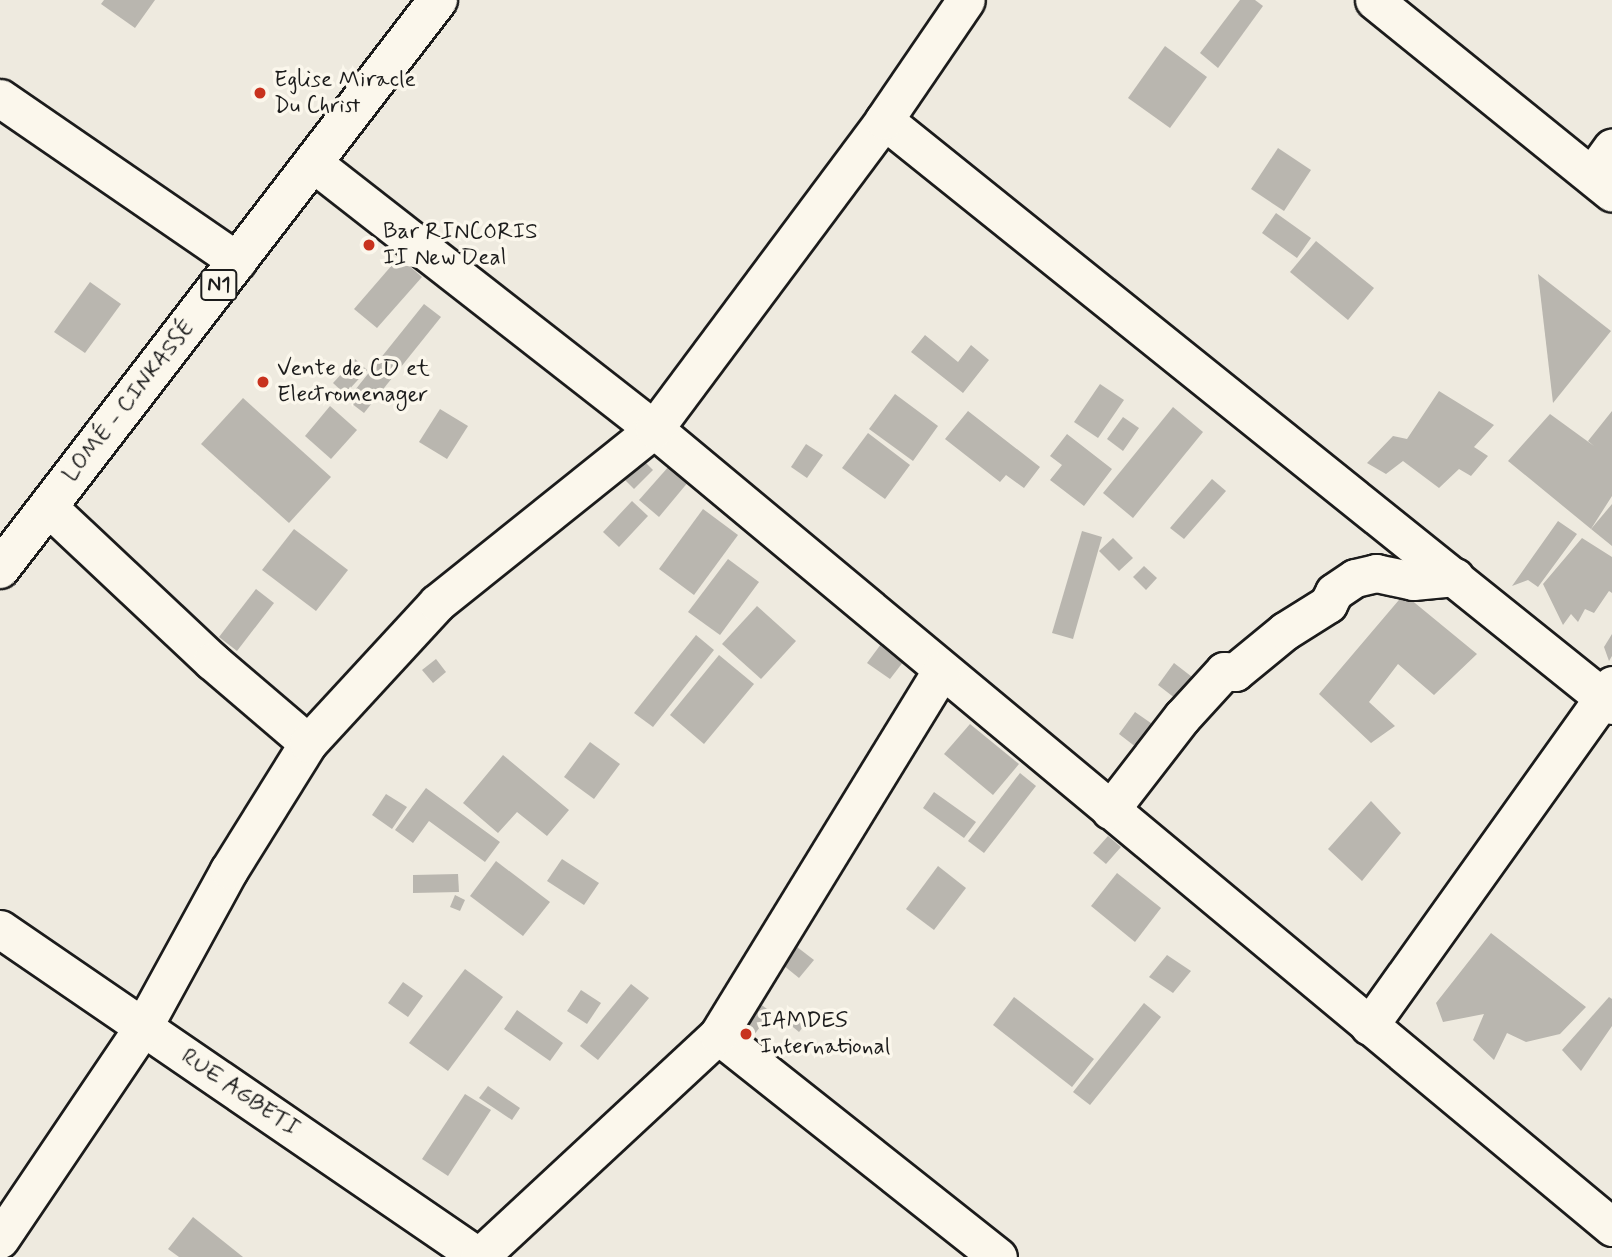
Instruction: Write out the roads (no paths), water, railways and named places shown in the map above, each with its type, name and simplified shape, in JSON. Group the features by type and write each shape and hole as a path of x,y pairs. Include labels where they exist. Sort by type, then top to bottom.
{"highway":[{"name":"LOMÉ - CINKASSÉ","path":"0,569 438,0"}],"street":[{"path":"0,1239 143,1027 229,870 308,743 437,603 654,429 884,120 966,0"},
{"path":"1374,0 1605,172"},
{"path":"0,98 237,261"},
{"path":"884,120 1455,578 1609,695 1369,1026"},
{"path":"313,163 654,429 1612,1227"},
{"path":"48,507 212,661 308,743"},
{"path":"1110,810 1182,717 1224,671 1235,672 1285,631 1328,604 1334,592 1355,578 1376,573 1413,581 1455,578"},
{"path":"479,1257 718,1035 942,670"},
{"name":"RUE AGBETI","path":"0,929 479,1257"},
{"path":"718,1035 998,1257"}],"place":[{"name":"Eglise Miracle Du Christ","path":"260,93"},
{"name":"Bar RINCORIS II New Deal","path":"369,245"},
{"name":"Vente de CD et Electromenager","path":"263,382"},
{"name":"IAMDES International","path":"746,1034"}]}
